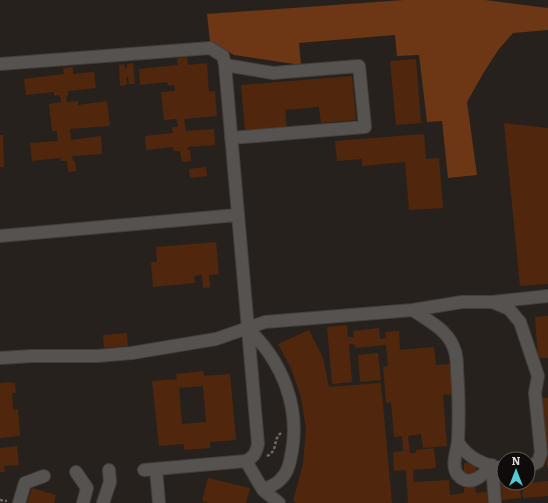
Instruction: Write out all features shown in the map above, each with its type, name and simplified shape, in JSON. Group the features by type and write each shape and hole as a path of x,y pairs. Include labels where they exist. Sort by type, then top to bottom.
{"street":[{"path":"0,64 210,48 223,56 258,444 257,451 250,459 150,470 159,503"},
{"path":"225,65 273,73 359,66 365,127 231,138"},
{"path":"0,236 237,215"},
{"path":"0,358 32,356 97,356 132,353 216,339 266,322 413,310 462,302 492,302 548,296"},
{"path":"492,302 509,309 520,322 538,376 535,392 541,453 538,462 536,463"},
{"path":"413,310 443,332 453,346 456,355 459,394 458,442 455,455 457,474 465,480 473,480 480,477 492,465"},
{"path":"248,329 260,341 273,358 287,385 292,412 294,439 289,466 281,480 263,490"},
{"path":"458,442 464,452 473,458 496,466"},
{"path":"250,459 263,490 279,503"},
{"path":"492,465 495,503"},
{"path":"103,503 110,482 109,470"},
{"path":"76,472 87,488 83,503"},
{"path":"19,503 25,483 44,476"}],"path":[{"path":"250,459 272,454 275,450 276,441 279,434 293,430"}],"shaded area":[{"path":"404,0 485,0 548,8 548,30 513,33 499,49 467,102 477,175 448,178 442,121 427,122 419,55 397,56 395,35 299,43 301,65 234,55 210,42 207,14"}],"building":[{"path":"187,57 188,65 207,63 209,92 215,91 217,116 184,119 186,131 214,129 215,145 188,147 187,150 190,150 191,161 182,162 180,151 174,151 173,147 146,150 145,136 173,133 172,127 178,127 177,119 164,120 161,92 175,91 174,85 168,86 167,82 140,85 139,69 178,65 177,58"},
{"path":"416,59 421,123 396,125 390,61"},
{"path":"133,63 135,84 129,84 128,77 126,77 127,85 120,86 119,65 124,64 125,68 127,68 127,64"},
{"path":"73,67 73,74 94,72 96,88 68,91 68,96 66,96 67,102 78,101 78,105 107,101 110,126 70,129 71,140 101,136 102,154 72,156 73,161 75,161 76,171 68,172 67,161 61,161 60,158 32,161 30,143 58,141 57,131 52,131 49,104 61,102 60,95 54,96 54,92 26,95 24,79 64,74 63,68"},
{"path":"352,76 356,120 321,123 319,107 285,110 287,127 245,131 241,85"},
{"path":"504,123 548,128 548,284 520,286"},
{"path":"424,134 426,159 439,158 443,208 409,210 405,162 362,166 362,159 337,161 335,141"},
{"path":"0,135 3,135 4,167 0,167"},
{"path":"206,167 207,176 190,178 189,169"},
{"path":"216,242 219,274 209,275 210,287 203,288 202,275 194,276 195,283 153,287 151,262 157,262 156,247"},
{"path":"548,316 548,358 538,358 535,317"},
{"path":"347,325 348,337 354,337 353,331 379,328 380,339 386,338 385,332 399,331 400,350 434,347 436,365 451,364 454,394 443,395 447,446 423,448 421,434 408,436 410,453 416,453 416,450 434,448 436,468 413,470 414,482 449,480 450,495 464,493 464,488 475,486 476,493 487,492 488,503 408,503 406,470 394,471 393,452 403,451 402,436 394,437 391,402 386,403 383,367 388,366 386,345 355,348 354,344 349,344 352,382 332,384 327,327"},
{"path":"309,330 323,358 329,387 381,383 392,503 297,503 293,501 303,464 306,429 301,397 291,368 278,344"},
{"path":"127,333 128,346 104,348 103,335"},
{"path":"378,353 381,380 360,382 358,355"},
{"path":"203,371 204,376 230,374 236,440 210,442 210,448 184,450 184,444 159,446 152,381 177,379 176,374","holes":["203,386 206,422 182,424 179,388"]},
{"path":"0,383 15,383 16,393 12,393 13,410 18,409 20,436 0,438"},
{"path":"541,398 548,398 548,468 547,468"},
{"path":"17,446 19,465 4,466 5,472 0,472 0,448"},
{"path":"476,462 476,473 464,473 464,463"},
{"path":"208,478 250,488 246,503 209,503 202,501"},
{"path":"548,481 548,496 523,498 522,491 536,491 536,482"},
{"path":"32,488 56,495 54,503 27,503"},
{"path":"501,491 521,491 521,498 502,500"}]}
